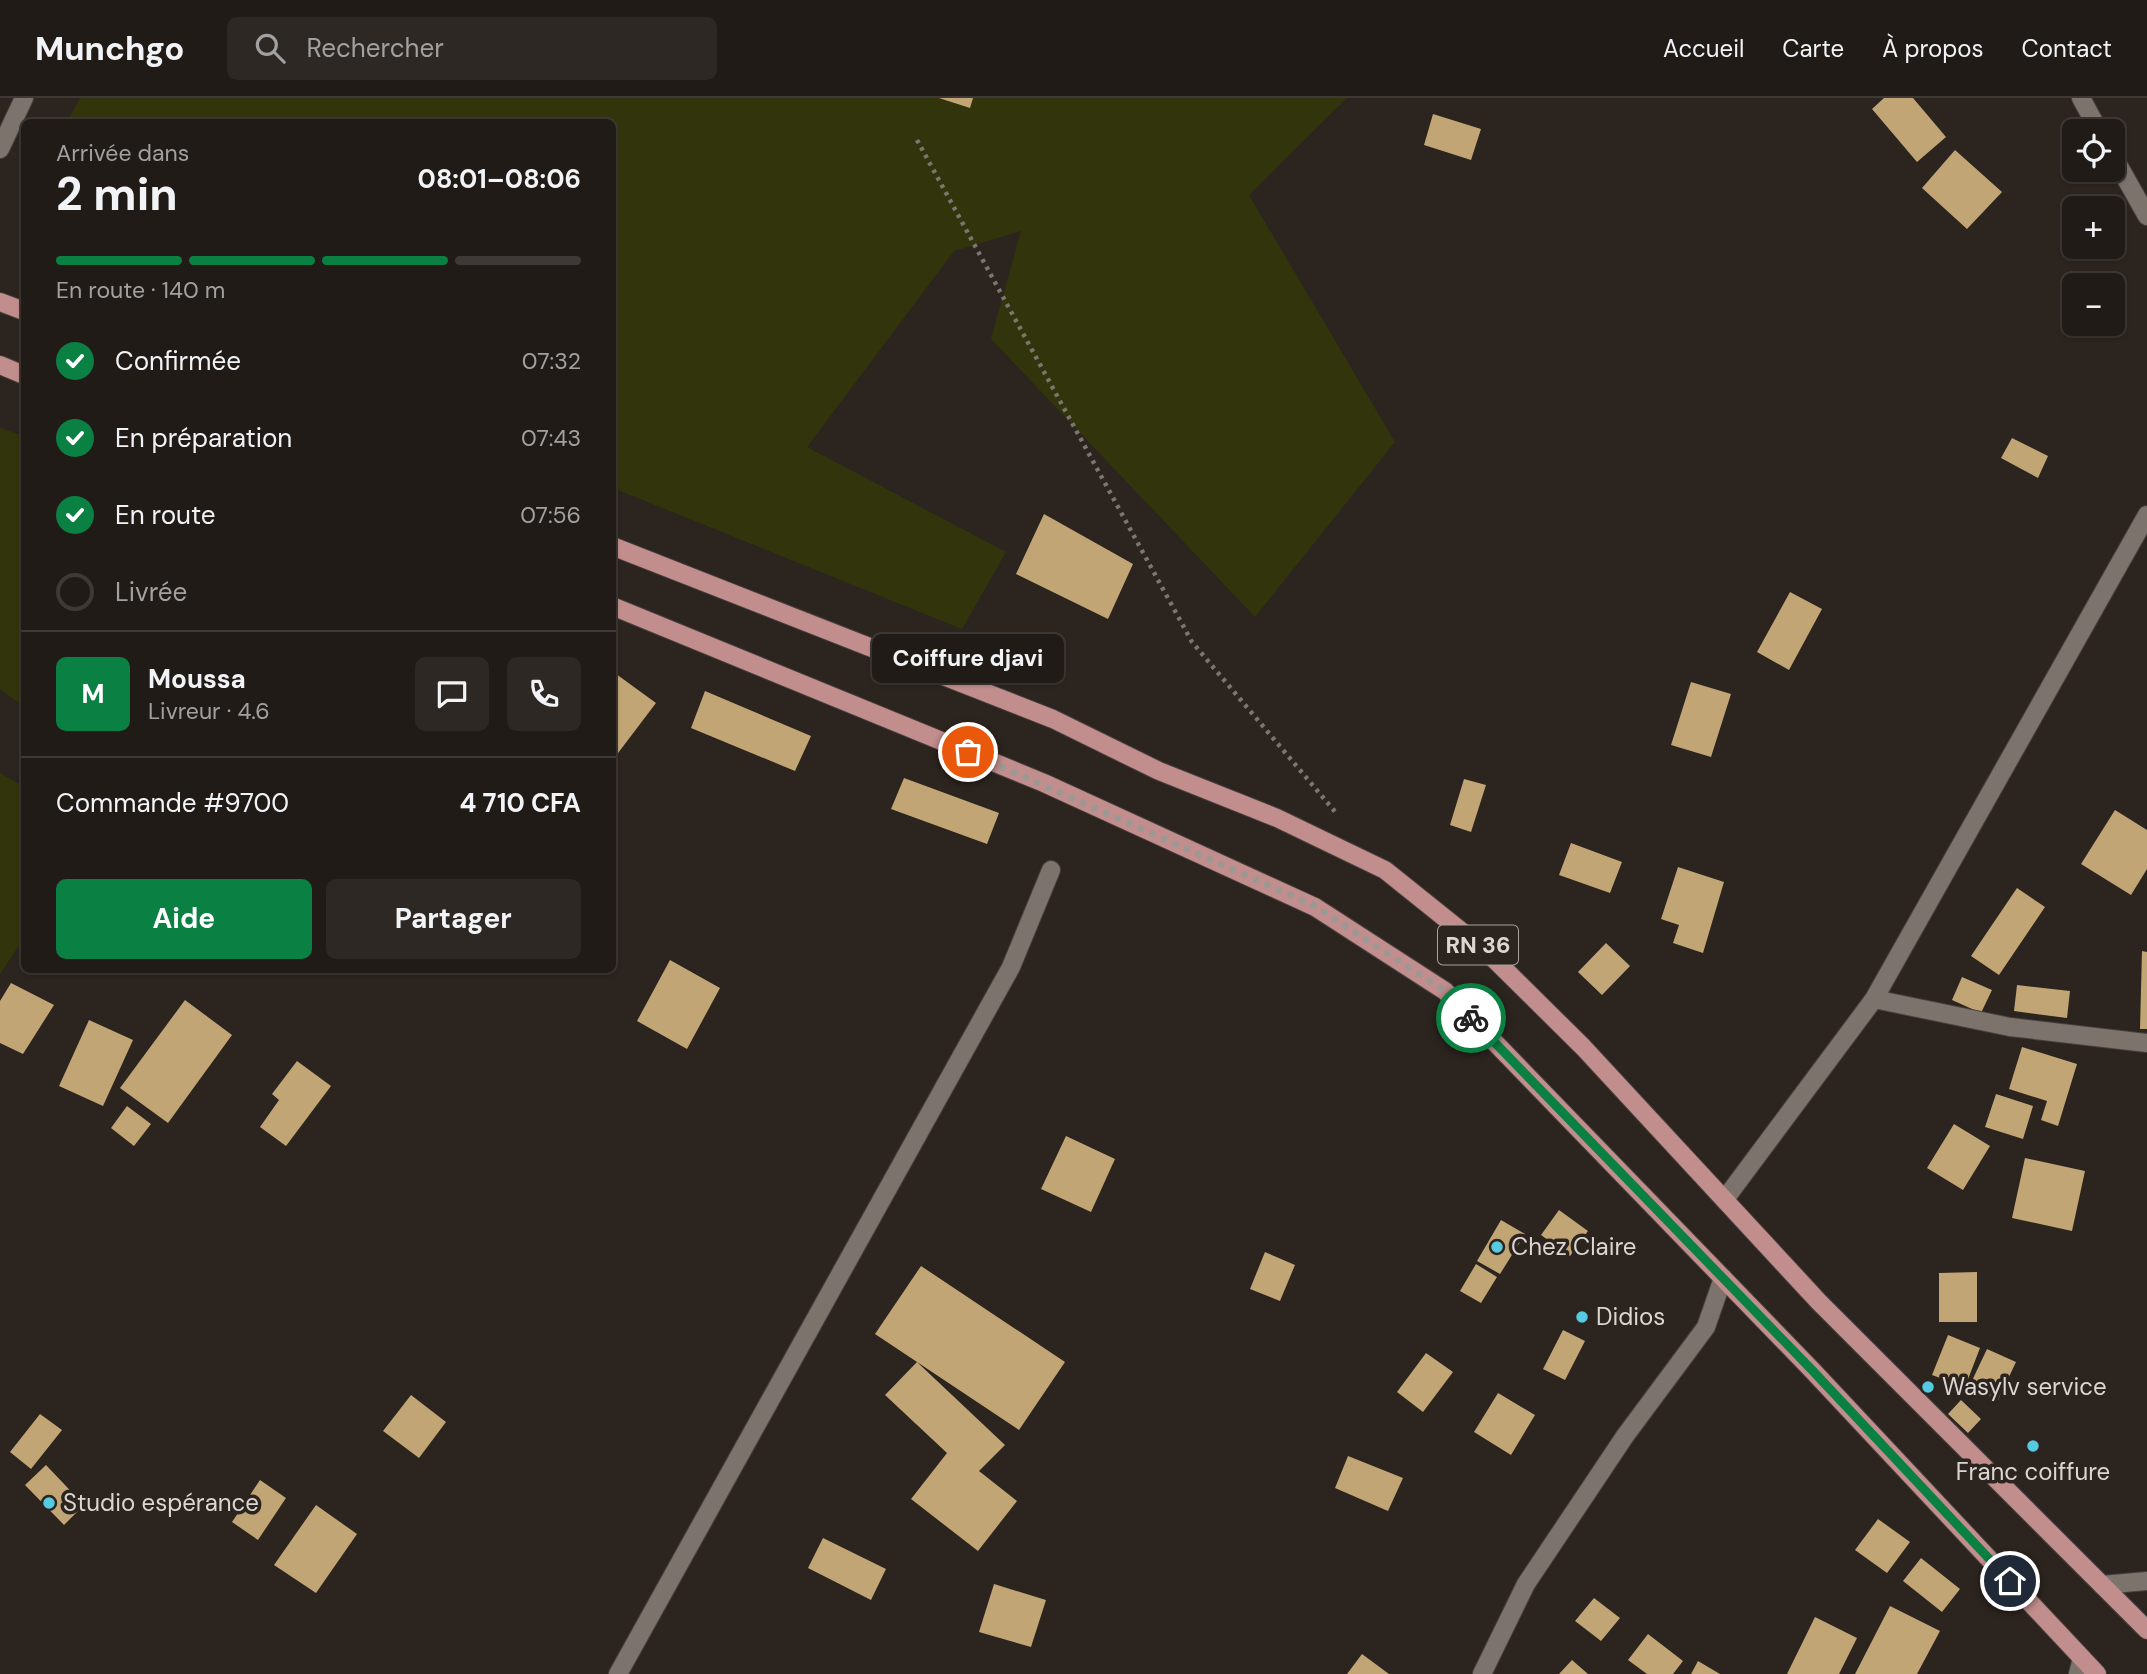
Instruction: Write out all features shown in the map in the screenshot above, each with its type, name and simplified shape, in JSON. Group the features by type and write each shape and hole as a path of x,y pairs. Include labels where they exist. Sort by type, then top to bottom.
{"main road":[{"path":"0,302 21,310"},
{"path":"0,365 21,374"},
{"name":"RN 36","path":"616,548 1053,719 1159,771 1277,818 1385,870 1486,951 1583,1047 1819,1302 2147,1630"},
{"name":"RN 36","path":"616,608 1044,783 1315,906 1445,991 1723,1278 2080,1666 2097,1674"}],"street":[{"path":"0,149 24,98"},
{"path":"2081,98 2092,119"},
{"path":"2125,177 2147,216"},
{"path":"1725,1199 1874,999 2147,515"},
{"path":"618,1674 1011,967 1051,870"},
{"path":"1874,999 2010,1027 2147,1044"},
{"path":"1482,1674 1526,1584 1625,1436 1706,1327 1723,1278"},
{"path":"2102,1585 2147,1581"}],"path":[{"path":"917,140 1192,642 1341,818"}],"green space":[{"path":"80,98 1347,98 1249,195 1395,442 1255,617 991,339 1021,231 954,251 807,447 1006,552 962,629 616,489 616,119 69,119"},
{"path":"0,428 21,435 21,705 0,689"},
{"path":"0,773 21,785 21,942 0,974"}],"building":[{"path":"939,98 973,98 970,108"},
{"path":"1884,98 1913,98 1946,137 1917,162 1872,109"},
{"path":"1433,114 1481,129 1471,160 1424,145"},
{"path":"1955,150 2002,192 1967,229 1922,188"},
{"path":"2012,438 2048,456 2038,478 2001,458"},
{"path":"1044,514 1133,564 1108,619 1016,574"},
{"path":"1790,592 1822,609 1789,670 1757,652"},
{"path":"616,674 656,703 616,756"},
{"path":"1691,682 1731,694 1711,757 1671,745"},
{"path":"705,691 811,736 795,771 691,728"},
{"path":"904,778 999,813 987,844 891,809"},
{"path":"1464,779 1486,785 1471,832 1450,825"},
{"path":"2115,810 2147,830 2147,869 2131,895 2081,864"},
{"path":"1571,843 1622,862 1610,893 1559,875"},
{"path":"1678,867 1724,882 1703,953 1673,943 1679,925 1661,919"},
{"path":"2017,888 2045,907 1999,975 1971,956"},
{"path":"1606,943 1630,966 1602,995 1578,972"},
{"path":"2142,951 2147,952 2147,1029 2140,1029"},
{"path":"670,960 720,988 687,1049 637,1021"},
{"path":"1962,977 1992,990 1981,1013 1952,1000"},
{"path":"11,983 54,1005 23,1054 0,1043 0,1001"},
{"path":"2017,985 2070,991 2067,1018 2014,1011"},
{"path":"185,1000 232,1035 168,1123 120,1088"},
{"path":"89,1020 133,1040 103,1106 59,1086"},
{"path":"2022,1047 2077,1064 2058,1126 2041,1120 2047,1101 2009,1089"},
{"path":"297,1061 331,1086 286,1146 260,1127 279,1100 272,1094"},
{"path":"1996,1094 2033,1106 2023,1139 1985,1127"},
{"path":"127,1106 151,1124 134,1146 111,1128"},
{"path":"1954,1124 1990,1146 1963,1190 1927,1168"},
{"path":"1066,1136 1115,1159 1091,1212 1041,1189"},
{"path":"2025,1158 2085,1171 2072,1231 2012,1218"},
{"path":"1559,1210 1588,1231 1570,1256 1541,1235"},
{"path":"1501,1220 1525,1234 1500,1274 1477,1261"},
{"path":"1265,1252 1295,1265 1280,1301 1250,1289"},
{"path":"1476,1264 1497,1277 1481,1303 1460,1291"},
{"path":"921,1266 1065,1362 1019,1430 875,1334"},
{"path":"1977,1272 1977,1322 1939,1322 1939,1273"},
{"path":"1563,1330 1585,1341 1565,1380 1543,1369"},
{"path":"1948,1335 1980,1348 1965,1387 1932,1375"},
{"path":"1987,1349 2016,1362 1998,1400 1969,1387"},
{"path":"1426,1353 1453,1372 1423,1412 1397,1392"},
{"path":"917,1362 1005,1445 979,1471 1017,1501 978,1551 911,1499 947,1453 885,1395"},
{"path":"1498,1393 1535,1415 1511,1455 1474,1432"},
{"path":"411,1395 446,1422 419,1458 383,1431"},
{"path":"1961,1400 1981,1419 1968,1433 1948,1414"},
{"path":"40,1414 62,1430 31,1469 10,1452"},
{"path":"1348,1456 1403,1478 1388,1511 1335,1488"},
{"path":"46,1465 84,1505 64,1525 25,1485"},
{"path":"260,1480 286,1498 258,1540 232,1522"},
{"path":"316,1505 357,1534 316,1593 274,1565"},
{"path":"1878,1519 1910,1542 1887,1573 1855,1550"},
{"path":"823,1538 886,1569 871,1600 808,1568"},
{"path":"1921,1558 1960,1589 1942,1612 1903,1581"},
{"path":"994,1584 1046,1600 1031,1647 979,1632"},
{"path":"1594,1598 1620,1618 1601,1641 1575,1621"},
{"path":"1890,1606 1940,1631 1917,1674 1855,1674"},
{"path":"1815,1617 1857,1638 1839,1674 1787,1674"},
{"path":"1648,1634 1683,1661 1673,1674 1647,1674 1628,1660"},
{"path":"1362,1654 1389,1674 1347,1674"},
{"path":"1572,1660 1588,1674 1559,1674"},
{"path":"1698,1661 1720,1674 1691,1674"}],"way so far":[{"path":"968,752 1044,783 1315,906 1445,991 1471,1018"}],"place":[{"name":"Coiffure djavi","path":"968,752"},
{"name":"Chez Claire","path":"1497,1247"},
{"name":"Didios","path":"1582,1317"},
{"name":"Wasylv service","path":"1928,1387"},
{"name":"Franc coiffure","path":"2033,1446"},
{"name":"Studio espérance","path":"49,1503"}],"route":[{"path":"1471,1018 1812,1370 2010,1581"}]}
